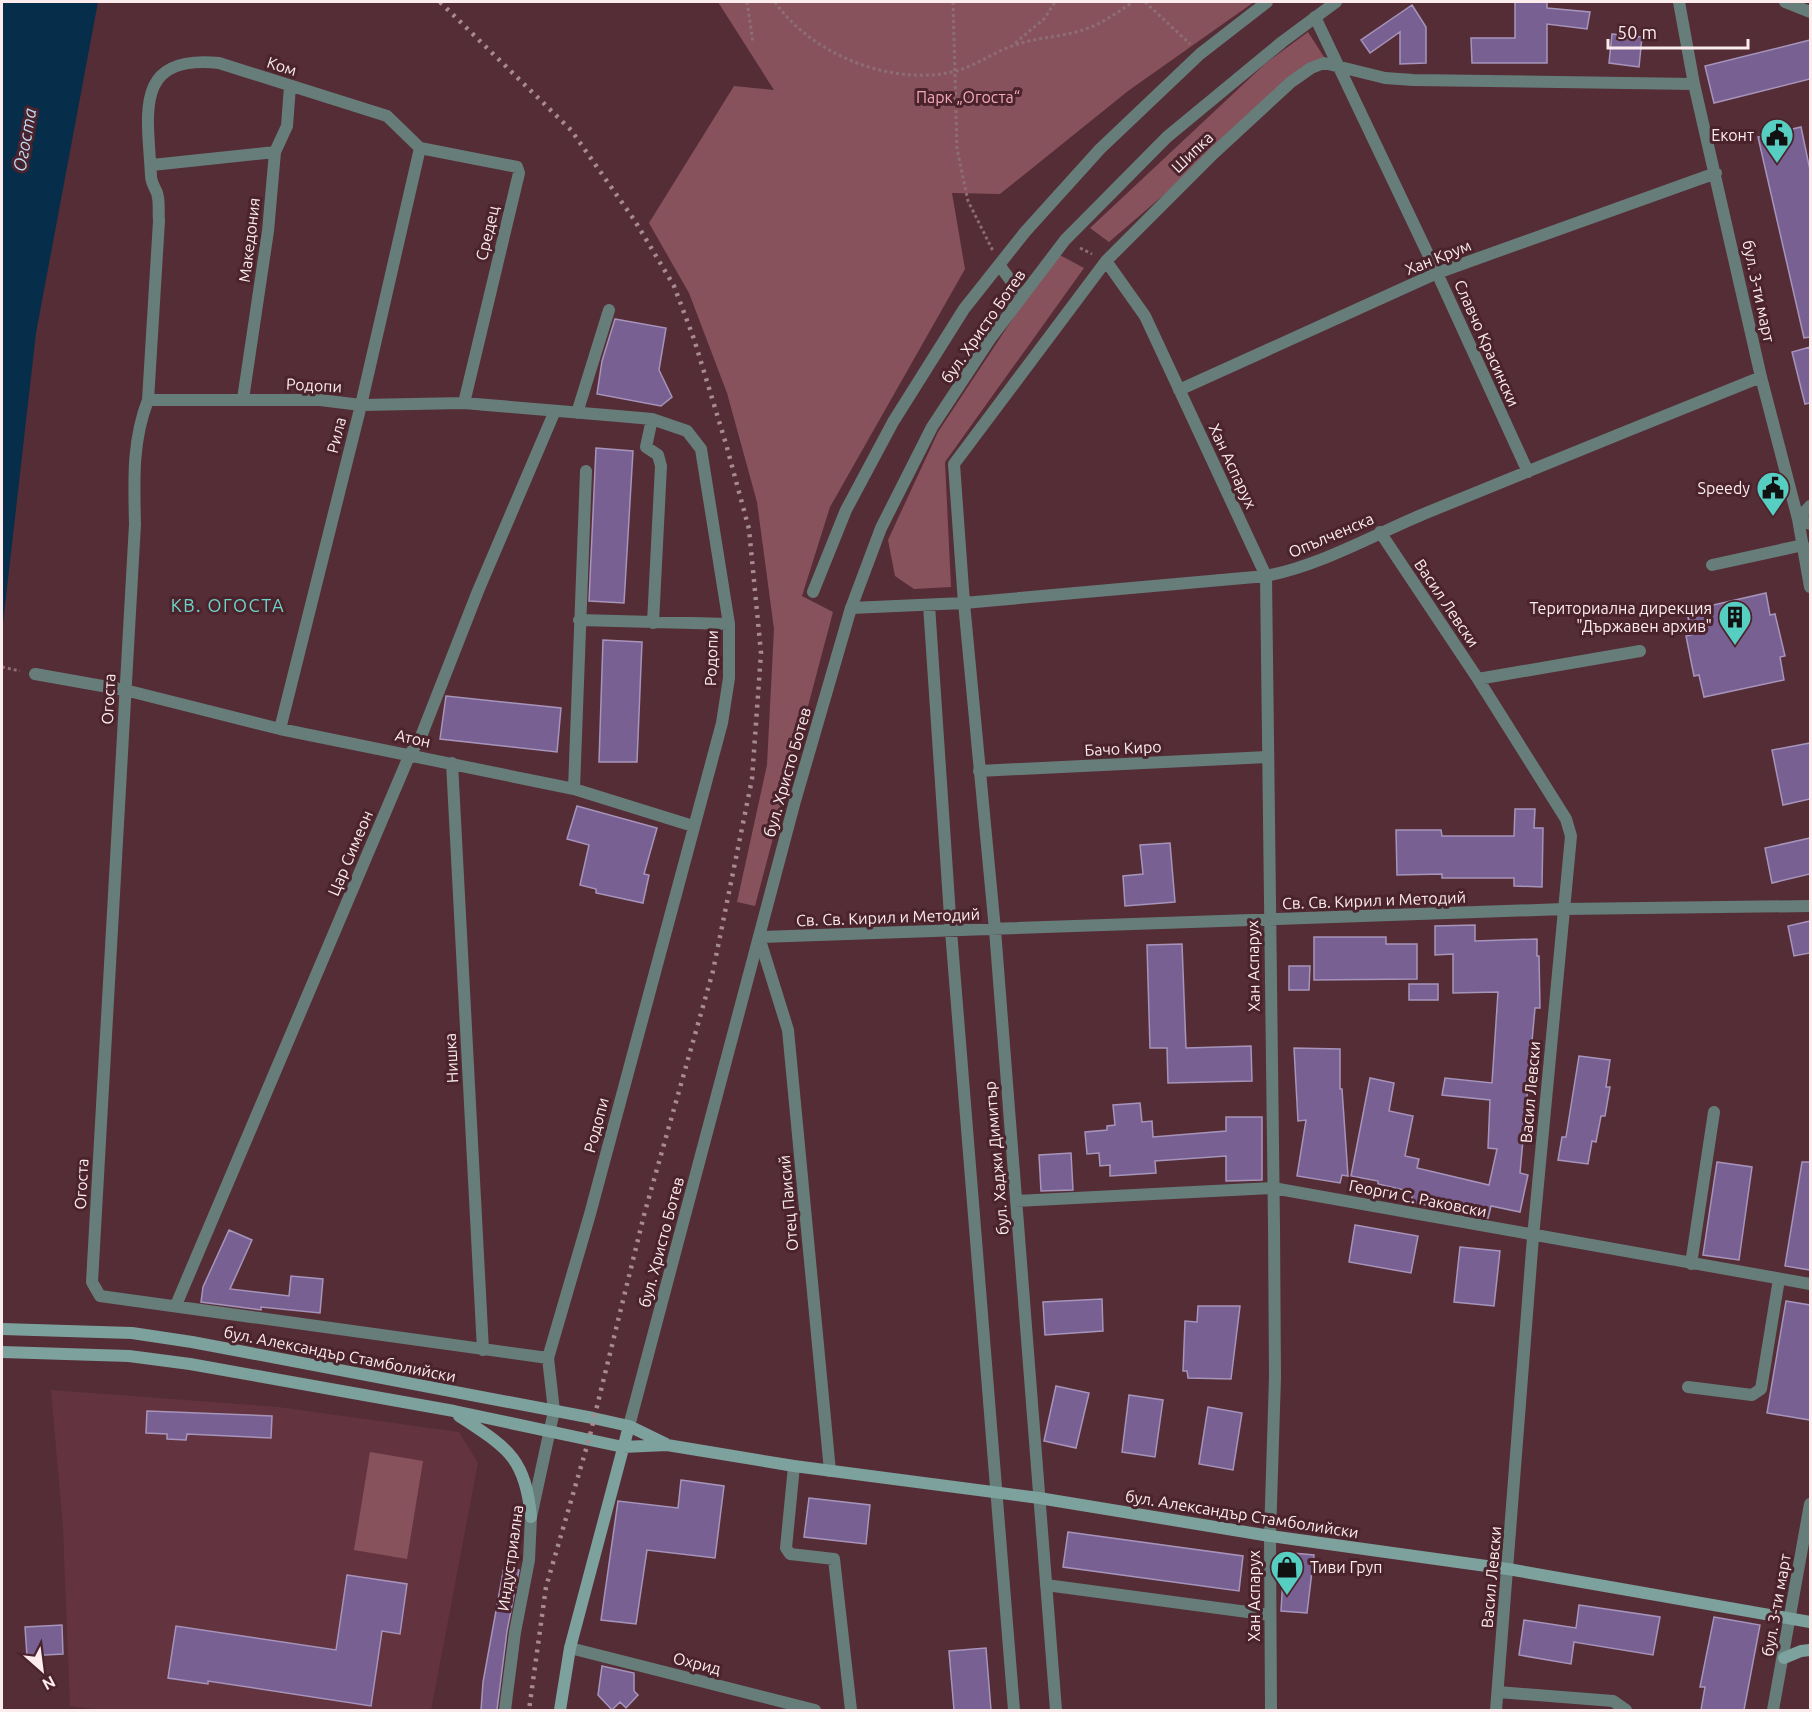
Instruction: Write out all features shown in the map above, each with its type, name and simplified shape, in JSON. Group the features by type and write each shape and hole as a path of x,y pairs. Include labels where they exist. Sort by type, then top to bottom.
{"main road":[{"name":"бул. Александър Стамболийски","path":"2,1329 132,1333 192,1342 629,1426 667,1445"},
{"name":"бул. Александър Стамболийски","path":"2,1352 72,1353 190,1364 550,1430 623,1447 667,1445 794,1466 1039,1498 1270,1536 1508,1569 1792,1617 1810,1622"},
{"path":"454,1412 492,1438 515,1459 527,1483 531,1517"},
{"name":"бул. Христо Ботев","path":"560,1710 570,1648 629,1426"},
{"path":"1784,1658 1810,1650"}],"street":[{"path":"813,592 846,510 893,422 964,309 1025,232 1100,149 1200,54 1267,2"},
{"name":"бул. Христо Ботев","path":"629,1426 759,937 851,608 881,528 932,427 990,339 1065,240 1167,137 1336,2"},
{"name":"бул. 3-ти март","path":"1679,2 1694,84 1761,377 1798,519 1810,587"},
{"path":"1785,2 1810,12"},
{"name":"Славчо Красински","path":"1315,17 1528,471"},
{"name":"Ком","path":"147,110 152,90 161,74 180,63 195,60 219,63 387,116 420,148"},
{"name":"Шипка","path":"964,603 954,464 1106,261 1213,154 1291,82 1311,68 1324,63 1384,78 1413,80 1694,84"},
{"name":"Македония","path":"243,399 268,231 275,152 287,126 290,86"},
{"name":"Огоста","path":"147,110 146,127 152,165 150,177 158,196 159,221 148,400 140,421 133,464 135,524 92,1282 96,1293 100,1296 176,1305"},
{"name":"Средец","path":"420,148 514,165 519,170 464,404"},
{"name":"Рила","path":"280,729 361,405 420,148"},
{"path":"152,165 275,152"},
{"name":"Хан Крум","path":"1179,390 1437,273 1716,173"},
{"name":"Хан Аспарух","path":"1106,261 1145,316 1266,576 1275,1377 1270,1536 1271,1710"},
{"path":"1000,266 1022,296"},
{"path":"578,413 609,310"},
{"name":"Опълченска","path":"851,608 964,603 1266,576 1303,568 1380,532 1761,377"},
{"name":"Родопи","path":"148,400 320,400 361,405 464,404 652,419 687,431 701,448 729,624 729,678 722,723 590,1214 548,1358 554,1411"},
{"name":"Цар Симеон","path":"176,1305 410,754 420,739 478,591 554,412"},
{"path":"652,419 646,447 658,455 661,466 652,623"},
{"path":"574,789 586,471"},
{"path":"1810,506 1798,519 1810,524"},
{"name":"Васил Левски","path":"1380,532 1478,679 1570,828 1533,1237 1496,1710"},
{"path":"1712,565 1803,545"},
{"name":"бул. Хаджи Димитър","path":"964,603 995,930 1056,1710"},
{"name":"бул. Хаджи Димитър","path":"929,605 951,931 1014,1710"},
{"path":"579,620 729,624"},
{"path":"1478,679 1640,651"},
{"name":"Атон","path":"35,674 125,690 280,729 574,789 693,826"},
{"name":"Бачо Киро","path":"979,771 1267,758"},
{"name":"Нишка","path":"452,763 483,1350"},
{"name":"Св. Св. Кирил и Методий","path":"759,937 1564,909 1810,906"},
{"name":"Отец Паисий","path":"759,937 788,1030 830,1471"},
{"path":"1691,1264 1714,1112"},
{"name":"Георги С. Раковски","path":"1016,1201 1273,1188 1533,1237 1810,1284"},
{"path":"1688,1387 1752,1395 1761,1389 1779,1279"},
{"path":"176,1305 548,1358"},
{"name":"Индустриална","path":"505,1710 515,1632 529,1560 531,1517 554,1411"},
{"path":"794,1466 786,1548 790,1554 834,1559 851,1710"},
{"name":"бул. 3-ти март","path":"1773,1710 1792,1617 1810,1504"},
{"path":"1046,1586 1270,1615"},
{"name":"Охрид","path":"570,1648 815,1710"},
{"path":"1498,1692 1613,1701 1626,1710"}],"path":[{"path":"747,2 753,43"},
{"path":"775,2 808,35 836,53 898,74 926,76 954,72 1014,45 1088,28 1133,2"},
{"path":"953,2 957,149 968,201 1000,266"},
{"path":"1014,45 1044,19 1055,2"},
{"path":"1145,2 1200,54"},
{"path":"1065,240 1106,261"},
{"path":"2,667 35,674"}],"shaded area":[{"path":"51,1390 278,1407 459,1432 478,1463 431,1710 102,1710 70,1706 63,1527"}],"green space":[{"name":"Парк „Огоста“","path":"718,2 1254,2 1128,91 1000,194 952,193 965,269 830,507 802,596 833,612 755,906 737,902 767,765 774,629 757,502 727,393 689,293 649,223 734,86 774,90"},
{"path":"1308,32 1324,57 1109,242 1090,228 1266,63"},
{"path":"1056,253 1084,268 945,462 951,587 914,589 895,576 888,540 938,432"},
{"path":"370,1452 423,1461 407,1559 354,1550"}],"water":[{"path":"2,2 98,2 36,333 2,632"}],"building":[{"path":"1515,2 1547,2 1547,8 1590,12 1587,29 1547,24 1547,63 1472,63 1471,38 1515,38"},
{"path":"1412,5 1426,27 1426,63 1400,64 1400,32 1370,53 1361,40"},
{"path":"1612,34 1642,37 1639,67 1609,63"},
{"path":"1810,40 1810,79 1714,103 1705,66"},
{"path":"1801,127 1810,170 1810,337 1804,338 1758,137"},
{"path":"615,319 666,328 659,370 672,397 661,406 597,394 602,361"},
{"path":"1810,347 1810,403 1805,404 1792,352"},
{"path":"596,448 633,451 624,603 589,601"},
{"name":"Териториална дирекция \"Държавен архив\"","path":"1766,593 1770,615 1775,614 1785,656 1780,657 1784,680 1704,697 1699,675 1694,676 1686,636 1691,635 1687,611"},
{"path":"603,640 642,642 637,762 599,762"},
{"path":"446,696 561,708 557,752 440,739"},
{"path":"1810,743 1810,799 1783,805 1772,750"},
{"path":"577,806 657,828 644,874 649,875 643,903 596,893 596,889 580,885 589,845 567,839"},
{"path":"1515,809 1535,809 1534,828 1543,828 1542,887 1514,886 1514,878 1442,878 1442,874 1397,875 1396,830 1441,830 1442,836 1514,836"},
{"path":"1810,838 1810,874 1772,883 1765,848"},
{"path":"1170,843 1175,902 1125,906 1123,876 1143,874 1140,845"},
{"path":"1810,921 1810,953 1794,956 1788,926"},
{"path":"1475,925 1475,941 1537,939 1537,956 1539,956 1540,1008 1535,1008 1520,1173 1528,1175 1520,1212 1491,1206 1488,1218 1411,1202 1413,1192 1378,1184 1378,1181 1351,1176 1370,1078 1394,1083 1389,1111 1413,1116 1405,1156 1419,1159 1417,1168 1489,1185 1497,1149 1488,1148 1490,1100 1442,1095 1445,1078 1492,1083 1498,992 1453,993 1453,954 1435,955 1435,926"},
{"path":"1314,937 1386,937 1386,944 1417,944 1417,979 1314,980"},
{"path":"1182,944 1186,1048 1251,1046 1252,1081 1168,1083 1167,1048 1150,1048 1147,945"},
{"path":"1289,966 1310,966 1309,990 1289,990"},
{"path":"1409,984 1438,984 1438,1000 1409,1000"},
{"path":"1294,1048 1340,1049 1340,1089 1342,1089 1348,1176 1342,1175 1340,1183 1297,1176 1306,1120 1298,1121"},
{"path":"1579,1056 1610,1060 1606,1087 1610,1087 1605,1116 1601,1116 1596,1142 1592,1141 1588,1164 1558,1160 1562,1137 1566,1137"},
{"path":"1140,1103 1142,1122 1152,1121 1153,1137 1226,1131 1226,1117 1262,1117 1262,1180 1226,1181 1226,1156 1155,1161 1156,1173 1110,1176 1110,1165 1100,1166 1099,1153 1087,1154 1085,1132 1107,1130 1107,1126 1115,1125 1113,1105"},
{"path":"1071,1153 1073,1190 1041,1191 1039,1155"},
{"path":"1717,1162 1752,1167 1739,1260 1703,1255"},
{"path":"1802,1162 1810,1162 1810,1270 1785,1266"},
{"path":"1355,1225 1418,1236 1411,1273 1349,1262"},
{"path":"229,1230 252,1240 230,1289 289,1296 291,1276 323,1279 320,1313 261,1307 261,1310 201,1302 203,1287"},
{"path":"1460,1247 1500,1251 1494,1306 1454,1302"},
{"path":"1102,1299 1103,1331 1045,1335 1043,1302"},
{"path":"1786,1301 1810,1305 1810,1420 1767,1413"},
{"path":"1198,1306 1240,1306 1231,1379 1188,1378 1187,1371 1183,1371 1185,1321 1197,1322"},
{"path":"1056,1386 1089,1393 1076,1448 1044,1441"},
{"path":"1129,1395 1163,1400 1155,1457 1122,1452"},
{"path":"1208,1407 1242,1413 1233,1470 1199,1464"},
{"path":"147,1411 272,1416 271,1438 187,1434 186,1440 167,1439 167,1434 146,1433"},
{"path":"681,1480 724,1486 715,1558 647,1550 636,1624 601,1620 618,1501 678,1508"},
{"path":"809,1498 870,1505 866,1544 804,1537"},
{"path":"1068,1532 1243,1556 1239,1591 1063,1567"},
{"path":"1292,1553 1314,1555 1307,1613 1281,1611 1284,1560"},
{"path":"504,1567 519,1570 507,1631 497,1710 481,1710 483,1682"},
{"path":"347,1575 407,1584 400,1634 382,1631 371,1706 208,1681 208,1684 168,1678 176,1626 336,1650"},
{"path":"1579,1605 1660,1617 1653,1655 1574,1642 1571,1664 1519,1655 1524,1620 1576,1628"},
{"path":"1714,1617 1760,1625 1744,1710 1701,1710 1705,1687 1700,1687"},
{"path":"62,1625 63,1654 27,1656 25,1627"},
{"path":"986,1648 991,1710 954,1710 949,1651"},
{"path":"602,1666 634,1673 634,1691 638,1695 626,1708 620,1702 612,1710 598,1695"}],"railway":[{"path":"440,2 571,130 635,221 674,286 694,339 749,529 761,653 752,779 713,971 644,1215 589,1439 546,1587 529,1710"}],"place":[{"name":"Еконт","path":"1777,164"},
{"name":"Speedy","path":"1773,517"},
{"name":"Териториална дирекция \"Държавен архив\"","path":"1735,646"},
{"name":"Тиви Груп","path":"1287,1596"}],"district":[{"name":"КВ. ОГОСТА","path":"228,606"}]}
